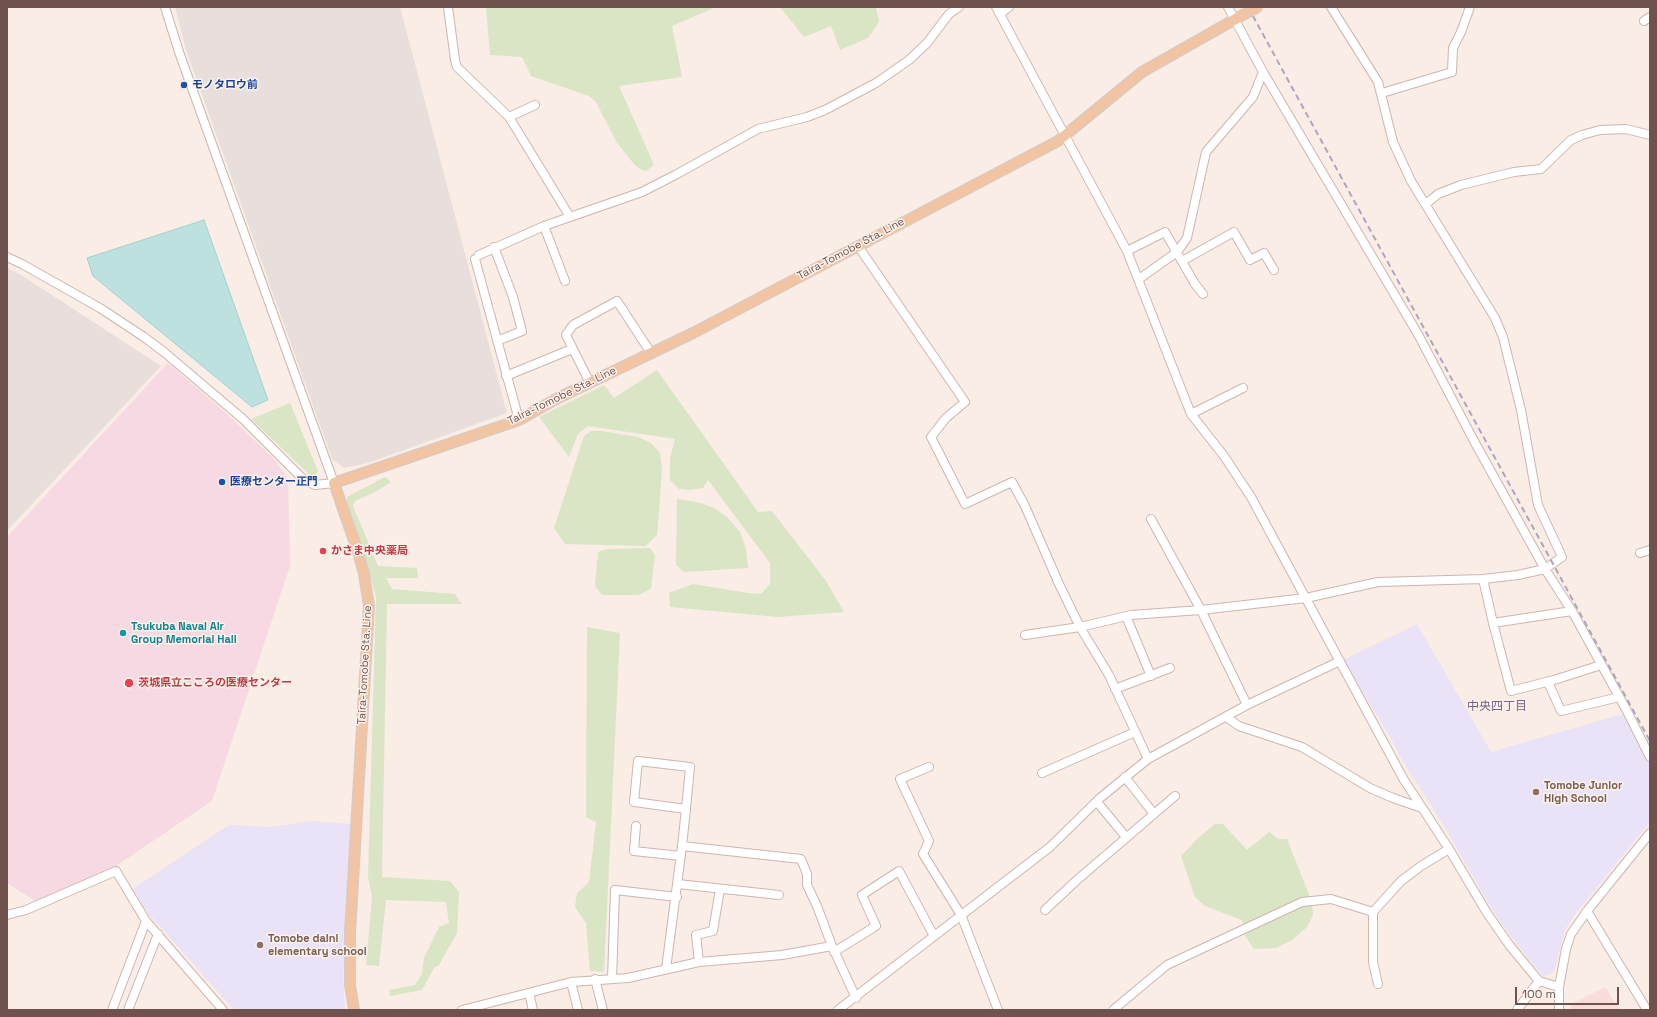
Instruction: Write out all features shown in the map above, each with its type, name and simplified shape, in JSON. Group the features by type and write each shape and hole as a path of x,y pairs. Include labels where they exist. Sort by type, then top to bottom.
{"main road":[{"name":"Taira-Tomobe Sta. Line","path":"354,1010 350,985 350,933 369,611 364,574 334,483 519,420 558,398 651,353 1058,141 1142,72 1258,7"}],"street":[{"path":"7,257 100,308 154,344 243,419 305,480 315,485 334,483 180,55 166,7"},
{"path":"448,7 457,67 509,117 570,217"},
{"path":"519,420 506,376 477,257 494,247 544,226 642,192 758,129 807,117 825,110 876,83 920,51 949,14 959,7"},
{"path":"1009,7 998,10 1127,251 1191,414 1224,456 1251,497 1404,780 1449,849 1486,913 1510,946 1540,981 1559,987"},
{"path":"1228,7 1237,19 1263,72 1419,336 1474,441 1545,569 1572,611 1650,757"},
{"path":"1025,635 1080,627 1126,616 1201,610 1306,598 1378,582 1483,579 1518,575 1545,569 1562,557 1538,505 1521,410 1503,336 1495,318 1411,181 1393,142 1382,93 1378,82 1331,7"},
{"path":"1382,93 1452,72 1453,48 1461,32 1470,7"},
{"path":"1139,279 1177,252 1187,238 1206,152 1253,97 1263,72"},
{"path":"509,117 535,105"},
{"path":"1426,204 1438,194 1461,185 1514,172 1540,169 1571,140 1582,135 1600,130 1626,129 1650,135"},
{"path":"544,226 565,281"},
{"path":"1127,251 1165,232 1203,294"},
{"path":"1182,262 1234,232 1250,260 1264,253 1274,270"},
{"path":"858,246 965,402 946,418 931,438 965,504 1012,482 1080,627 1109,675 1148,759"},
{"path":"494,247 513,297 522,331 497,341"},
{"path":"590,383 566,335 573,325 618,301 651,353"},
{"path":"506,376 572,349"},
{"path":"1191,414 1243,388"},
{"path":"1152,519 1201,610 1247,705"},
{"path":"1640,553 1650,550"},
{"path":"1483,579 1511,691 1548,682 1601,665"},
{"path":"1494,623 1572,611"},
{"path":"1126,616 1151,676"},
{"path":"838,1010 856,998 1050,847 1096,802 1148,759 1247,705 1340,661"},
{"path":"1115,689 1170,668"},
{"path":"1548,682 1561,711 1619,697"},
{"path":"1226,717 1239,726 1302,747 1370,788 1422,808"},
{"path":"1042,773 1135,732"},
{"path":"666,969 677,897 678,884 686,808 690,767 638,761 634,802 686,808"},
{"path":"929,767 900,779 929,841 923,854 961,915 998,1010"},
{"path":"1125,777 1154,814"},
{"path":"1045,910 1077,880 1175,796"},
{"path":"1096,802 1126,838"},
{"path":"636,826 634,851 681,856"},
{"path":"1559,1010 1559,987 1567,944 1571,934 1587,911 1650,833"},
{"path":"682,846 801,859 807,874 807,886 817,906 833,949 856,998"},
{"path":"1378,984 1373,962 1373,912 1401,882 1420,866 1449,849"},
{"path":"7,915 26,910 116,871 146,921 223,1010"},
{"path":"462,1010 571,982 596,979 628,978 699,962 833,949 876,926 862,895 899,871 934,936"},
{"path":"678,884 779,895"},
{"path":"699,962 696,935 713,932 720,889"},
{"path":"612,979 615,890 677,897"},
{"path":"1113,1010 1167,965 1302,902 1331,899 1373,912"},
{"path":"1587,911 1648,1010"},
{"path":"112,1010 146,921"},
{"path":"128,1010 158,934"},
{"path":"596,979 603,1010"},
{"path":"1517,1010 1540,981"},
{"path":"571,982 578,1010"},
{"path":"529,993 533,1010"},
{"path":"496,1001 498,1010"}],"shaded area":[{"path":"175,7 400,7 507,413 368,463 344,468 332,459 186,50"},
{"path":"7,268 21,275 161,366 7,531"},
{"name":"茨城県立こころの医療センター","path":"168,363 227,414 274,459 288,479 290,566 212,801 104,874 38,903 7,883 7,537"},
{"name":"Tomobe Junior High School","path":"1417,624 1491,752 1623,714 1650,762 1650,822 1576,913 1565,930 1554,972 1543,976 1514,941 1489,905 1441,821 1403,762 1390,737 1343,660"},
{"name":"Tomobe daini elementary school","path":"312,821 352,824 343,976 345,1010 234,1010 148,913 133,889 229,825 270,827"},
{"path":"1605,987 1620,1010 1571,1010 1571,1004"}],"green space":[{"path":"486,7 716,7 672,26 682,77 619,86 654,165 646,171 640,169 634,164 617,143 596,102 589,96 531,76 522,57 490,55"},
{"path":"780,7 876,7 879,22 868,38 840,50 831,26 804,37"},
{"path":"657,370 758,512 772,511 826,581 844,612 778,617 670,607 669,593 693,584 761,594 770,584 770,563 708,480 703,488 690,490 679,489 670,480 670,458 675,439 588,426 578,434 569,457 539,417 604,385 614,398"},
{"path":"290,403 318,471 313,478 251,419"},
{"path":"591,431 602,431 638,437 651,443 660,453 662,469 657,535 646,546 565,544 554,528 584,436"},
{"path":"385,477 391,482 377,491 355,501 353,506 378,566 417,568 418,578 386,578 392,589 455,594 462,604 387,604 382,877 450,881 459,892 457,933 439,965 434,968 422,990 390,996 389,990 415,985 422,974 424,958 439,927 449,923 446,902 386,900 379,966 366,965 372,897 368,877 376,597 347,502 347,497"},
{"path":"677,499 701,503 714,508 726,516 740,532 746,549 748,568 684,572 676,565"},
{"path":"650,548 655,555 651,589 639,595 602,595 595,586 598,552 607,549"},
{"path":"587,627 620,633 604,972 590,971 586,923 575,907 577,893 589,882 596,822 586,817"},
{"path":"1215,824 1223,824 1247,850 1269,832 1278,839 1287,839 1312,902 1313,915 1307,927 1292,940 1276,948 1254,949 1245,936 1242,920 1205,906 1195,897 1181,856 1198,838"}],"water":[{"path":"204,220 268,400 252,407 93,276 87,258"}],"railway":[{"path":"1248,7 1650,741"}],"place":[{"name":"モノタロウ前","path":"184,85"},
{"name":"医療センター正門","path":"222,482"},
{"name":"かさま中央薬局","path":"323,551"},
{"name":"Tsukuba Naval Air Group Memorial Hall","path":"123,633"},
{"name":"茨城県立こころの医療センター","path":"129,683"},
{"name":"Tomobe Junior High School","path":"1536,792"},
{"name":"Tomobe daini elementary school","path":"260,945"}],"district":[{"name":"中央四丁目","path":"1497,707"}]}
